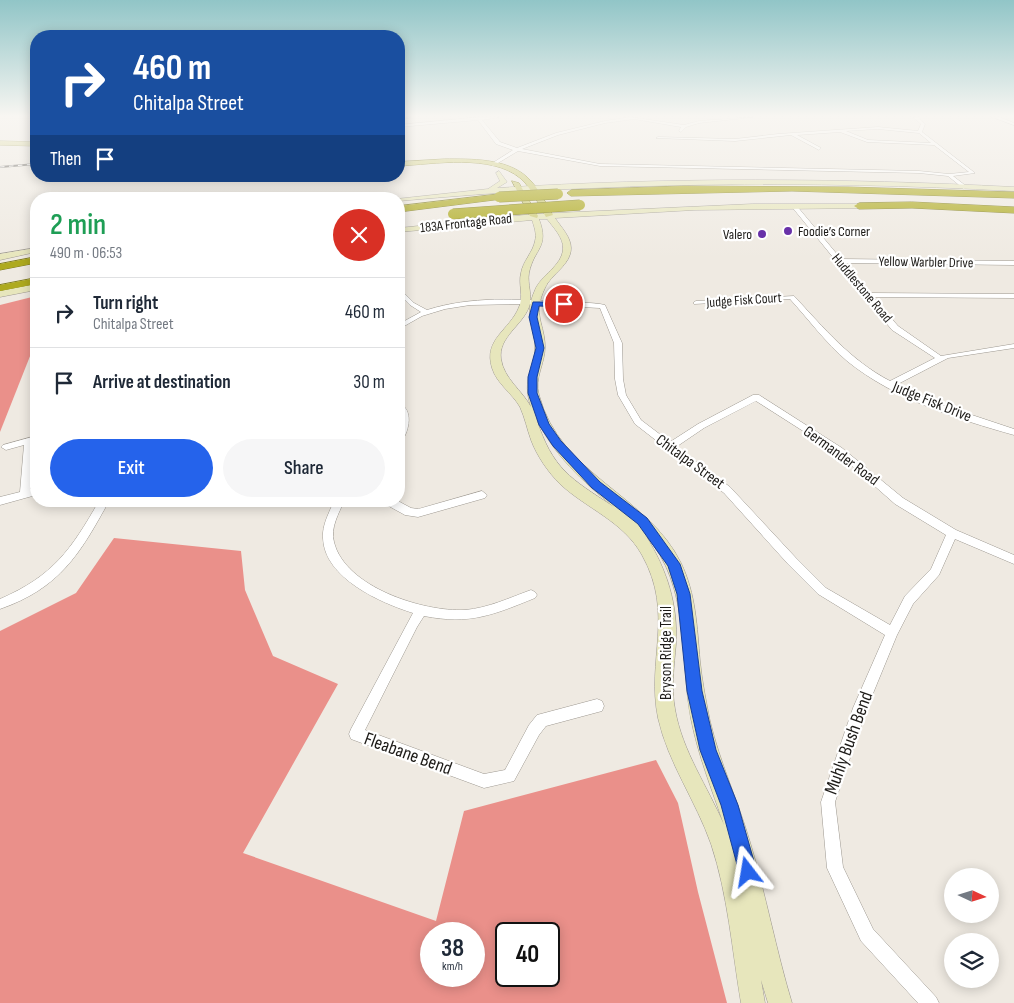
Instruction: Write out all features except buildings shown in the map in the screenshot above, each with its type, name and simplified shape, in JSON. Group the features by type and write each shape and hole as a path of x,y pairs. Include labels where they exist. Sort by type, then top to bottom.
{"highway":[{"path":"838,182 1014,190"},
{"path":"405,204 571,193 772,188 865,188 1014,196"},
{"path":"405,219 453,214 583,210 640,201 782,198 1014,205"},
{"path":"405,208 445,201"},
{"path":"858,206 912,206 1014,211"},
{"path":"0,267 30,261"},
{"path":"0,280 30,275"},
{"path":"0,288 30,282"}],"main road":[{"path":"483,164 513,171 524,178 542,185 564,186 712,181 838,182 1014,190"},
{"path":"405,166 493,165"},
{"path":"473,166 499,173 513,181 540,229"},
{"path":"480,192 503,184 505,180 499,173"},
{"path":"524,178 549,215"},
{"path":"564,186 548,194 554,205 583,210 858,206"},
{"name":"183A Frontage Road","path":"405,198 564,186"},
{"path":"480,192 504,195 509,198 514,207 509,214 488,220"},
{"path":"556,227 562,219 583,210"},
{"name":"183A Frontage Road","path":"405,229 583,210"},
{"name":"Bryson Ridge Trail","path":"549,215 566,241 567,255 544,280 531,303 501,335 496,362 498,370 525,406 540,446 555,470 567,482 625,523 647,550 658,574 666,600 668,619 663,674 667,719 676,747 721,844 732,885 754,1003"},
{"path":"501,219 524,222 540,229"},
{"name":"Bryson Ridge Trail","path":"540,229 540,244 530,259 525,274 527,294 531,303 540,348 531,386 544,425 579,469 642,521 665,550 679,576 685,602 695,691 708,750 729,805 744,855 771,976 780,1003"},
{"path":"0,257 30,251"},
{"path":"0,294 30,288"}],"street":[{"path":"593,164 919,172 949,175 973,173 961,164"},
{"path":"949,175 964,187"},
{"name":"Huddlestone Road","path":"794,206 895,328 941,359"},
{"name":"Yellow Warbler Drive","path":"839,261 1014,263"},
{"path":"866,295 1014,296"},
{"path":"405,296 412,304 426,312"},
{"name":"Judge Fisk Court","path":"696,303 792,297"},
{"name":"Judge Fisk Drive","path":"792,297 842,351 858,365 889,385 928,404 1014,432"},
{"path":"405,323 426,312 467,304 531,303"},
{"name":"Chitalpa Street","path":"531,303 603,306 618,343 619,379 622,395 638,422 728,490 792,561 822,590 892,633"},
{"path":"889,385 941,359 1014,346"},
{"name":"Germander Road","path":"670,447 710,419 756,397 839,450 900,501 952,534 1014,560"},
{"path":"6,447 30,441"},
{"path":"25,494 30,460"},
{"path":"0,502 30,493"},
{"path":"400,507 409,512 418,513 482,495"},
{"path":"0,604 16,598 54,575 78,548 101,507"},
{"path":"337,507 330,524 328,541 339,567 368,590 422,611 458,616 492,610 531,595"},
{"name":"Muhly Bush Bend","path":"930,1003 867,935 835,868 828,802 860,708 892,633 909,600 936,572 952,534"},
{"name":"Fleabane Bend","path":"422,611 413,623 356,734 484,781 509,776 534,730 542,720 597,706"}],"shaded area":[{"path":"30,298 30,356 0,432 0,305"},
{"path":"114,538 241,551 245,590 273,656 338,684 243,853 436,921 464,811 656,760 678,803 698,892 727,1003 0,1003 0,631 76,593"}],"railway":[{"path":"0,167 30,164"}],"place":[{"name":"Foodie’s Corner","path":"788,231"},
{"name":"Valero","path":"762,234"}],"route":[{"path":"564,304 536,303 533,317 540,348 532,377 532,393 544,425 557,443 579,469 596,485 642,521 674,564 684,594 695,691 708,750 729,805 748,872"}]}
